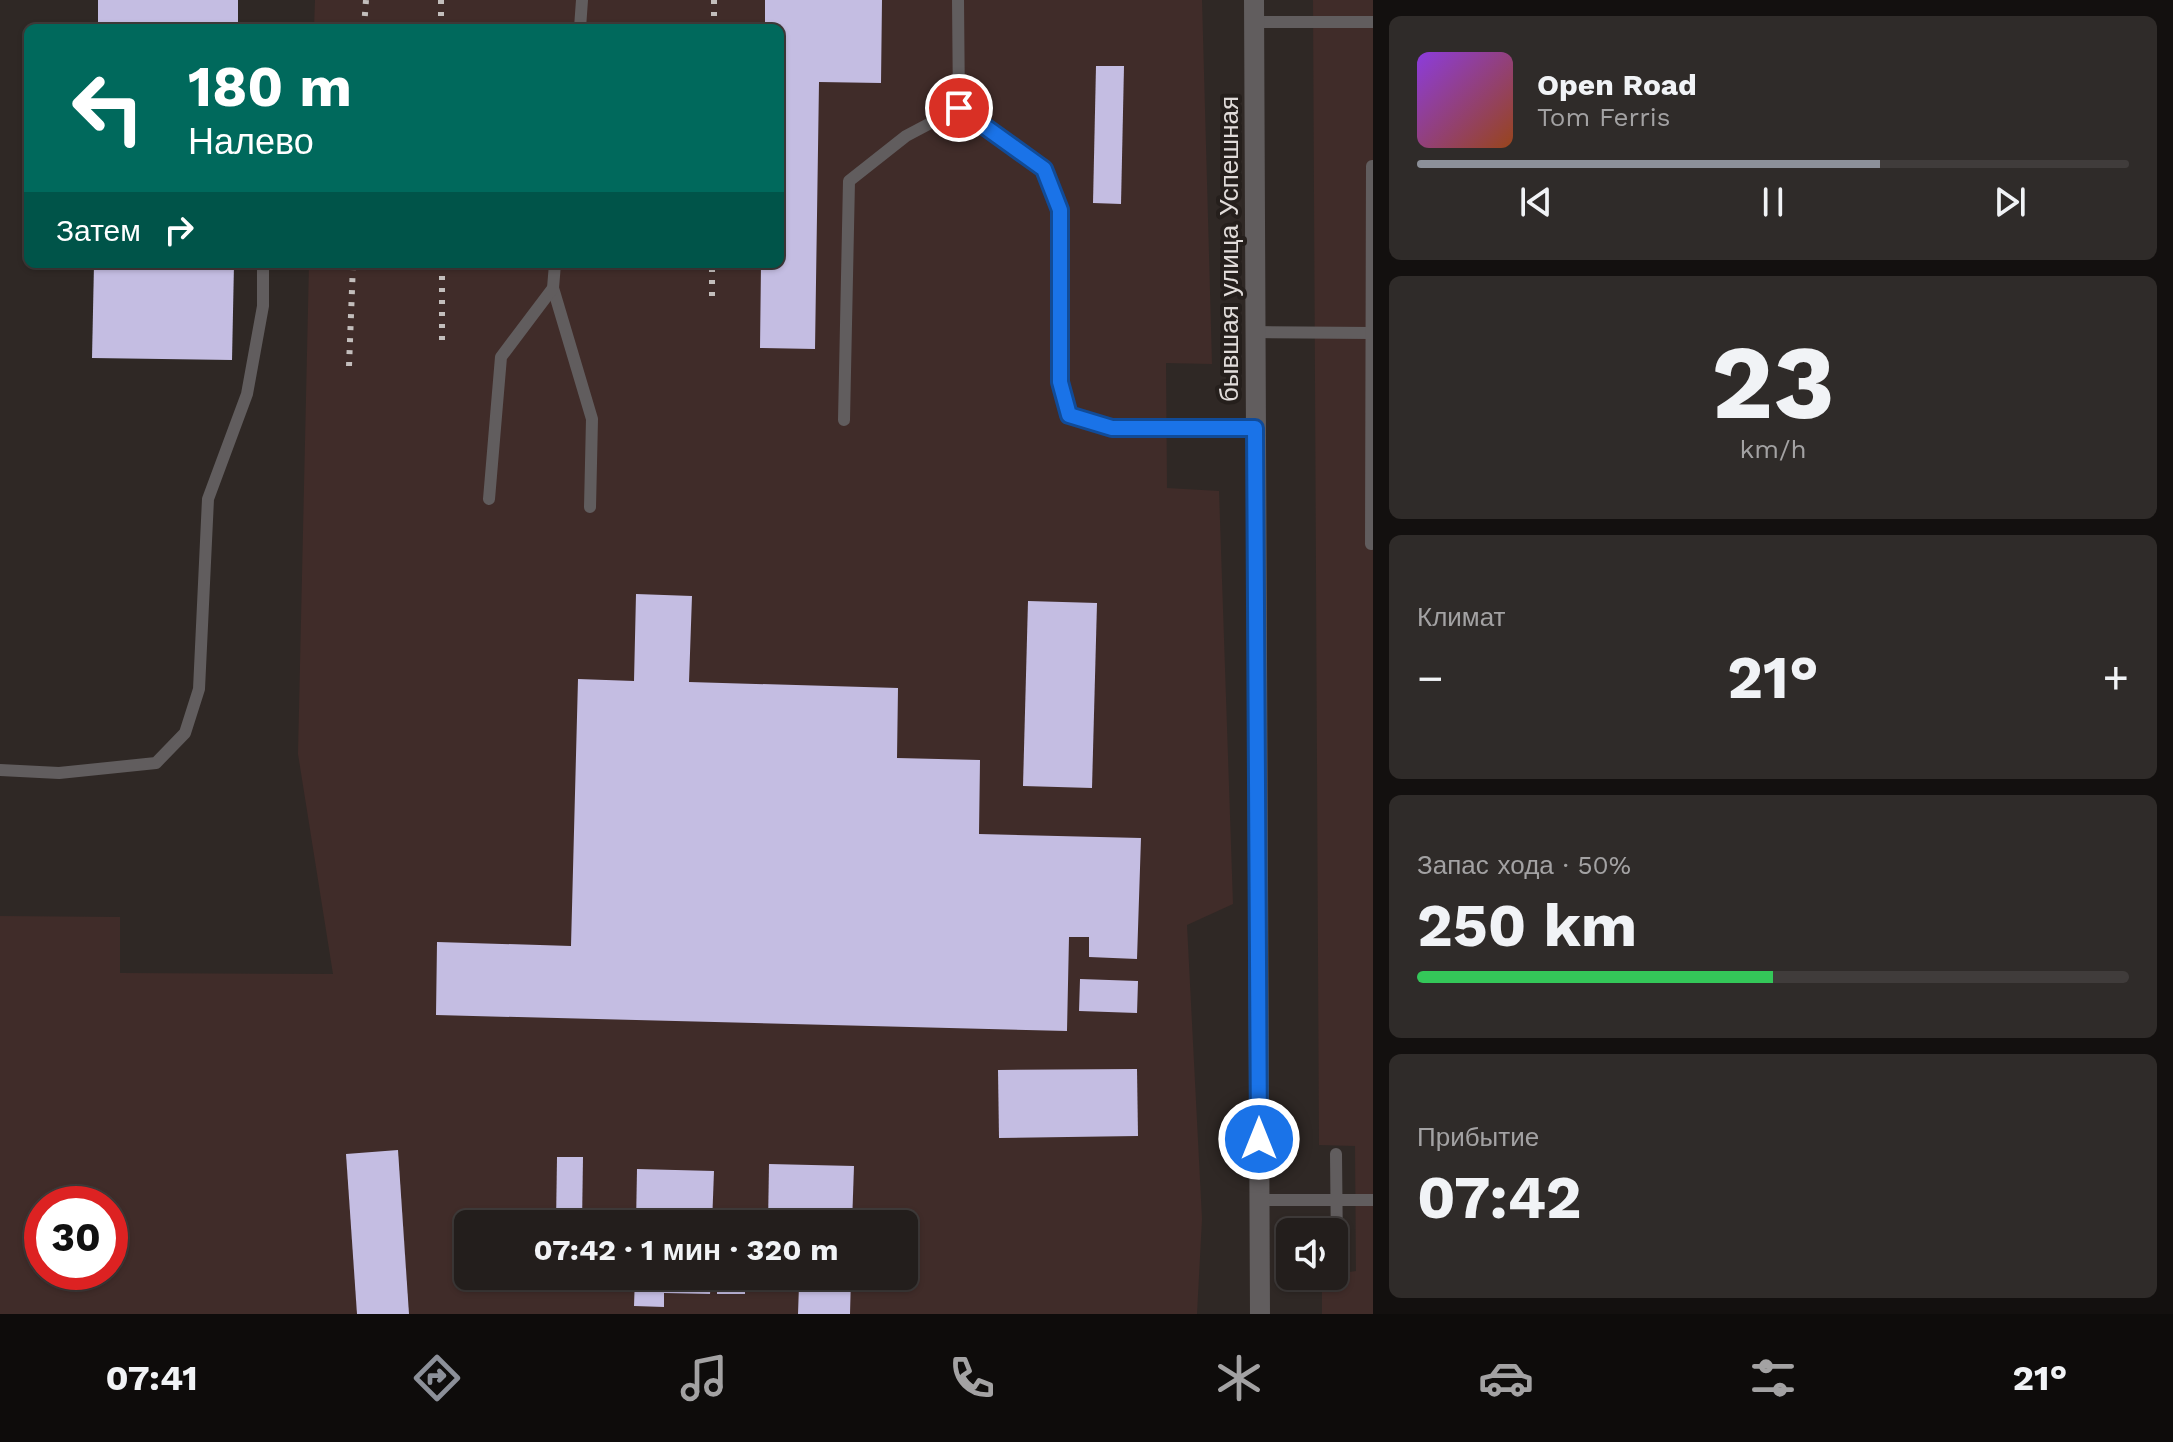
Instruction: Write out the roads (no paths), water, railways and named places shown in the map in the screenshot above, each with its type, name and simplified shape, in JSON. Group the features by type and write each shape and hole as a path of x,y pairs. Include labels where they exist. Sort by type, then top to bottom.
{"street":[{"name":"бывшая улица Успешная","path":"1254,0 1260,1314"}],"lane":[{"path":"580,24 582,0"},
{"path":"958,0 959,108"},
{"path":"1254,22 1373,22"},
{"path":"844,420 849,181 906,136 959,108"},
{"path":"959,108 1044,169 1060,210 1060,382 1069,415 1112,428 1255,428"},
{"path":"1371,544 1372,166"},
{"path":"0,770 59,773 156,763 185,733 199,689 208,499 247,394 263,306 263,268"},
{"path":"555,268 553,288 592,419 590,507"},
{"path":"489,499 501,357 553,288"},
{"path":"1255,332 1372,333"},
{"path":"1336,1154 1337,1218"},
{"path":"1259,1200 1373,1200"}],"railway":[{"path":"364,24 366,0"},
{"path":"441,0 441,24"},
{"path":"714,0 714,24"},
{"path":"349,366 353,268"},
{"path":"442,268 442,342"},
{"path":"712,268 712,296"}]}
